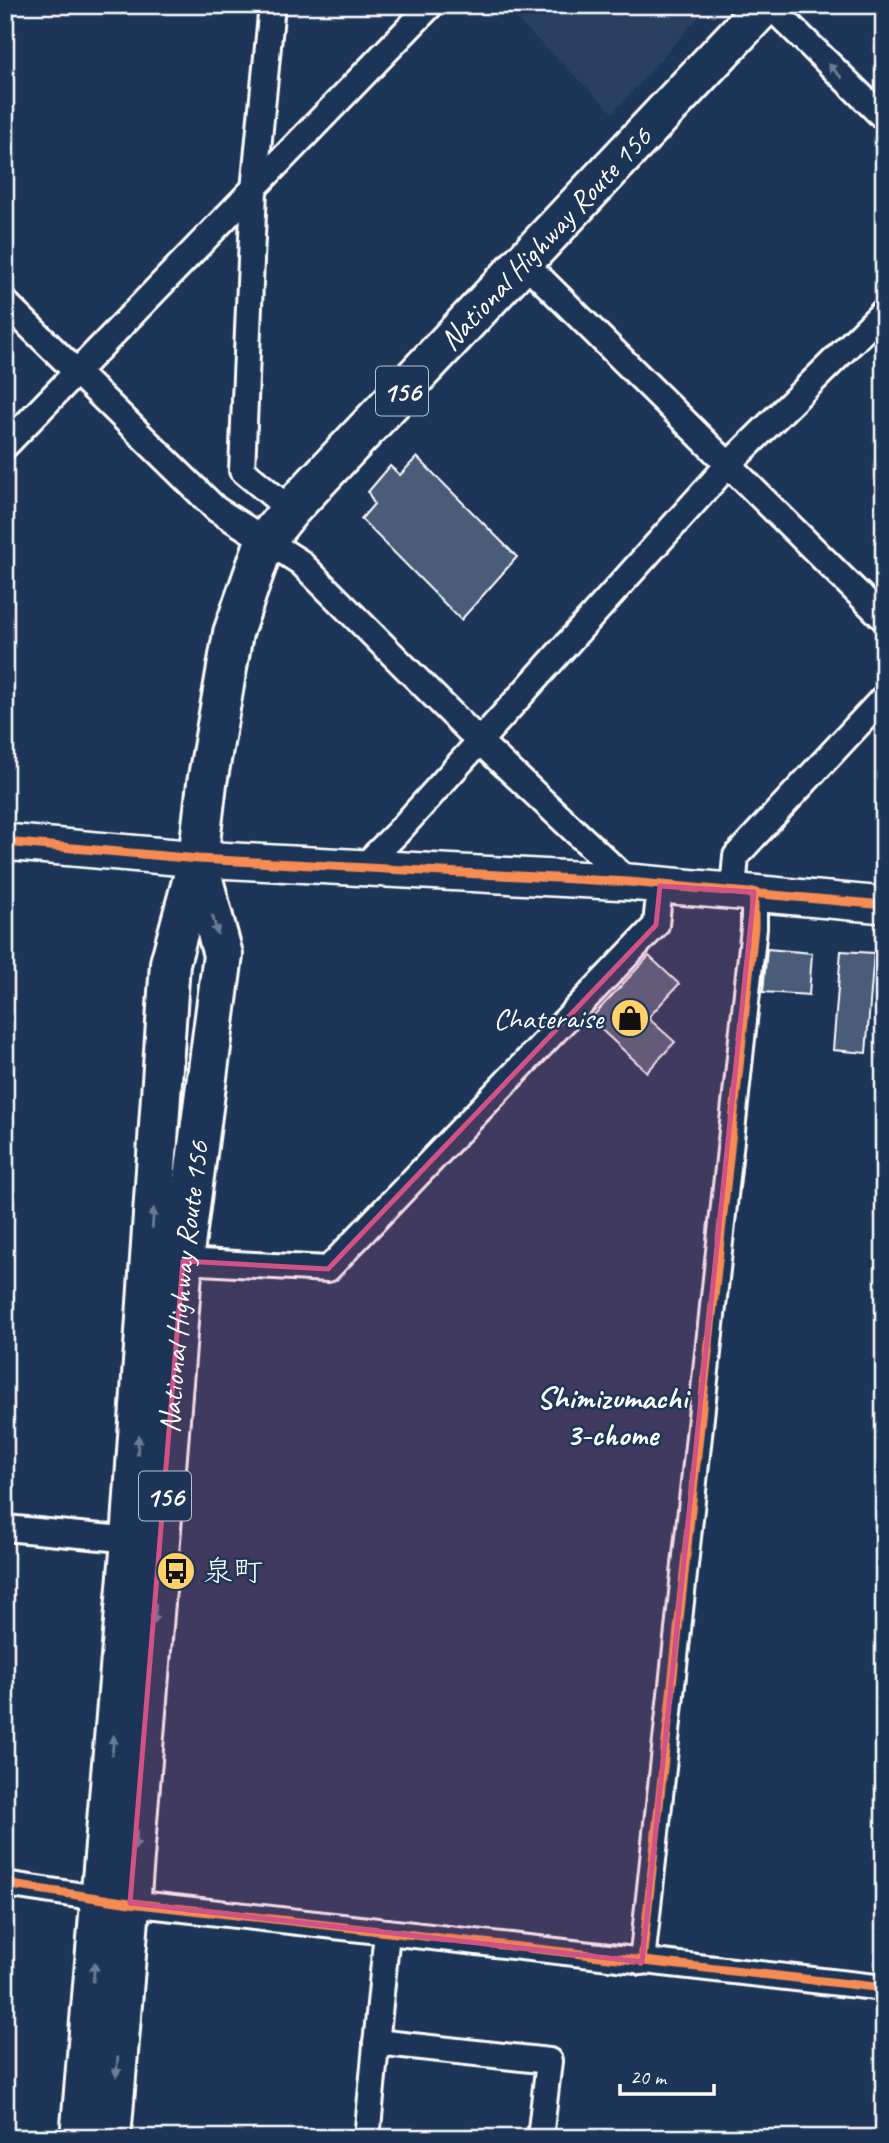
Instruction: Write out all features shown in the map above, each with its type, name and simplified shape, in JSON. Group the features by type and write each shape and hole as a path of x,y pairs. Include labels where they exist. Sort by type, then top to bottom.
{"highway":[{"name":"National Highway Route 156","path":"80,2138 115,1901 146,1541 170,963 198,859 207,783 233,633 265,541 290,510 767,5"},
{"name":"National Highway Route 156","path":"146,1541 223,955 198,859"},
{"name":"National Highway Route 156","path":"111,2138 115,1901"}],"street":[{"path":"272,5 254,190 242,470 290,510"},
{"path":"5,446 431,5"},
{"path":"767,5 884,118"},
{"path":"524,262 884,620"},
{"path":"5,302 216,509 300,562 480,742 645,884 656,925 328,1269 183,1261"},
{"path":"362,868 480,742 727,466 884,311"},
{"path":"642,1962 754,928 736,856 884,697"},
{"path":"5,842 198,859 743,891 884,905"},
{"path":"5,1528 146,1541"},
{"path":"5,1884 115,1901 884,1988"},
{"path":"367,2138 387,1932"},
{"path":"376,2042 549,2061 540,2138"}],"highlighted area":[{"path":"660,886 754,892 642,1962 130,1903 183,1261 328,1269 656,925"}],"shaded area":[{"path":"502,5 709,5 613,113"}],"building":[{"path":"417,457 517,557 461,620 361,519 374,504 368,492 390,466 400,475"},
{"path":"5,899 12,899 11,962 5,962"},
{"path":"767,949 812,953 809,995 763,992"},
{"path":"841,951 874,953 866,1053 833,1050"},
{"path":"649,956 679,984 648,1018 675,1042 647,1072 590,1019"}],"cycle path":[{"path":"5,842 198,859 629,882 884,905"},
{"path":"642,1962 754,928 754,892"},
{"path":"5,1884 130,1903 884,1988"}],"place":[{"name":"Chateraise","path":"630,1018"},
{"name":"泉町","path":"176,1571"}],"district":[{"name":"Shimizumachi 3-chome","path":"612,1416"}]}
